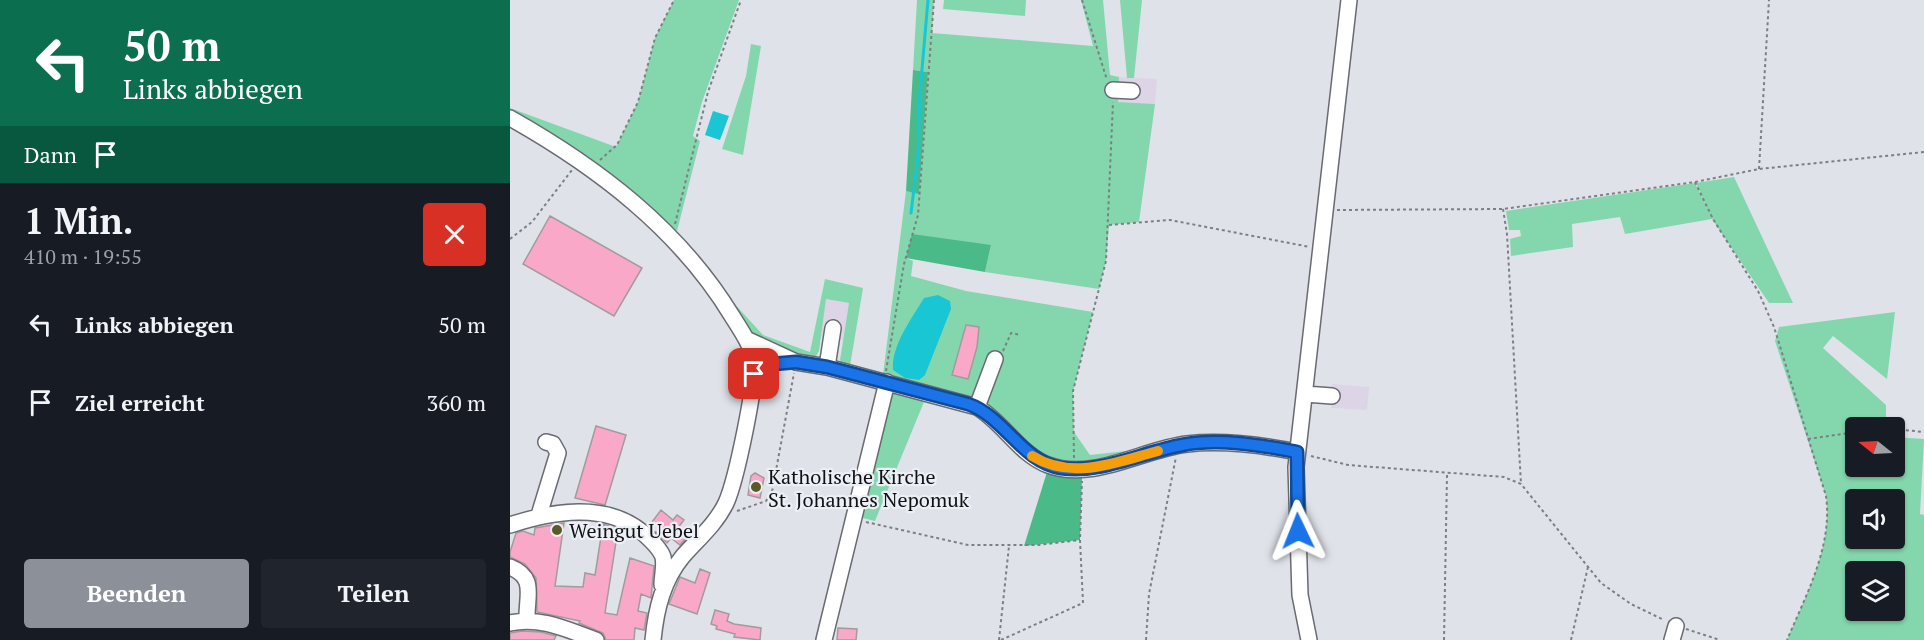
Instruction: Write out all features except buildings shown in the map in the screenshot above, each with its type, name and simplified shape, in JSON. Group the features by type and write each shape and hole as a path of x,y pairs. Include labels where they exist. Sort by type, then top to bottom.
{"street":[{"path":"1309,640 1300,595 1297,452 1327,210 1349,0"},
{"path":"1113,90 1132,91"},
{"path":"510,118 586,164 671,238 720,296 746,339 754,360 754,374 742,439 726,503 716,520 677,564 662,591"},
{"path":"827,367 833,328"},
{"path":"746,339 796,362"},
{"path":"977,407 995,359"},
{"path":"754,374 773,364 796,362 827,367 977,407 987,413 1030,455 1049,465 1078,469 1176,446 1203,443 1297,452"},
{"path":"824,640 886,382"},
{"path":"1305,394 1332,396"},
{"path":"539,515 558,453 553,444 546,442"},
{"path":"510,525 539,515 585,512 615,517 633,525 655,545 663,558 662,591 653,640"},
{"path":"510,567 522,573 529,582 527,620"},
{"path":"510,623 527,620 558,626 596,640"}],"path":[{"path":"510,239 532,222 586,164 617,145 638,102 655,38 674,0"},
{"path":"671,238 708,92 741,0"},
{"path":"886,382 904,264 918,215 934,0"},
{"path":"1009,546 1000,640 1083,603 1073,391 1106,261 1113,90 1104,70 1082,0"},
{"path":"1759,170 1769,0"},
{"path":"1327,210 1503,209 1695,182 1759,170 1924,152"},
{"path":"1695,182 1713,219 1758,291 1774,327 1826,496 1829,518 1813,578 1787,640"},
{"path":"1503,209 1507,234 1521,484"},
{"path":"1109,225 1170,220 1321,250"},
{"path":"995,359 1003,352 1011,333 1021,335"},
{"path":"737,511 766,501 772,492 796,362"},
{"path":"1905,430 1924,432"},
{"path":"1808,439 1845,434"},
{"path":"1146,640 1149,594 1177,462 1176,446"},
{"path":"1297,452 1348,465 1504,477 1521,484 1600,583 1674,633 1720,640"},
{"path":"1444,640 1447,474"},
{"path":"853,519 968,545 1009,546 1080,540"},
{"path":"1571,640 1588,567"}],"shaded area":[{"path":"1119,77 1157,79 1155,104 1117,102"},
{"path":"826,299 849,303 843,340 820,336"},
{"path":"1332,384 1369,387 1367,410 1331,408"}],"green space":[{"path":"674,0 739,0 702,102 693,136 700,141 677,231 590,160 510,111 510,108 616,147 638,102 655,38"},
{"path":"917,0 934,0 932,33 1093,46 1081,0 1103,0 1110,75 1119,77 1118,102 1155,104 1139,222 1109,225 1106,261 1099,289 985,272 991,245 906,258 913,261 911,276 966,291 1093,312 1073,391 1074,432 1090,455 1144,449 1102,461 1061,463 1037,454 997,412 883,375 906,191 919,193 928,72 913,70"},
{"path":"944,0 1026,0 1025,16 943,9"},
{"path":"1120,0 1142,0 1134,78 1127,78"},
{"path":"751,44 761,46 743,155 722,149 746,76"},
{"path":"913,70 928,72 919,194 906,191"},
{"path":"1734,177 1793,303 1769,303 1712,219 1625,234 1620,217 1572,224 1573,247 1511,256 1510,239 1521,236 1520,230 1509,230 1506,211 1695,183 1708,210 1696,183"},
{"path":"912,234 991,245 985,272 906,258"},
{"path":"825,279 863,288 850,366 842,364 840,360 849,303 826,299 819,351 815,358 811,359 762,341 746,326 731,300 763,335 810,352"},
{"path":"1895,312 1887,379 1833,336 1823,348 1886,405 1886,417 1845,417 1845,477 1905,477 1905,438 1924,439 1920,514 1924,515 1924,640 1787,640 1810,588 1822,552 1827,515 1826,496 1775,341 1779,327"},
{"path":"888,386 926,397 875,521 855,516"},
{"path":"1047,472 1082,476 1080,540 1024,546"}],"water":[{"path":"713,111 729,116 720,140 705,135"},
{"path":"938,295 950,301 951,309 925,375 919,380 905,378 893,370 895,351 908,323 924,298"}],"waterway":[{"path":"911,213 918,156 920,92 928,0"}],"slow traffic":[{"path":"1032,456 1049,465 1082,470 1158,451"}],"place":[{"name":"Katholische Kirche St. Johannes Nepomuk","path":"756,487"},
{"name":"Weingut Uebel","path":"557,530"}],"route":[{"path":"754,374 773,364 796,362 827,367 968,404 987,413 1030,455 1049,465 1061,468 1082,470 1185,444 1239,444 1297,452 1298,531"}]}
